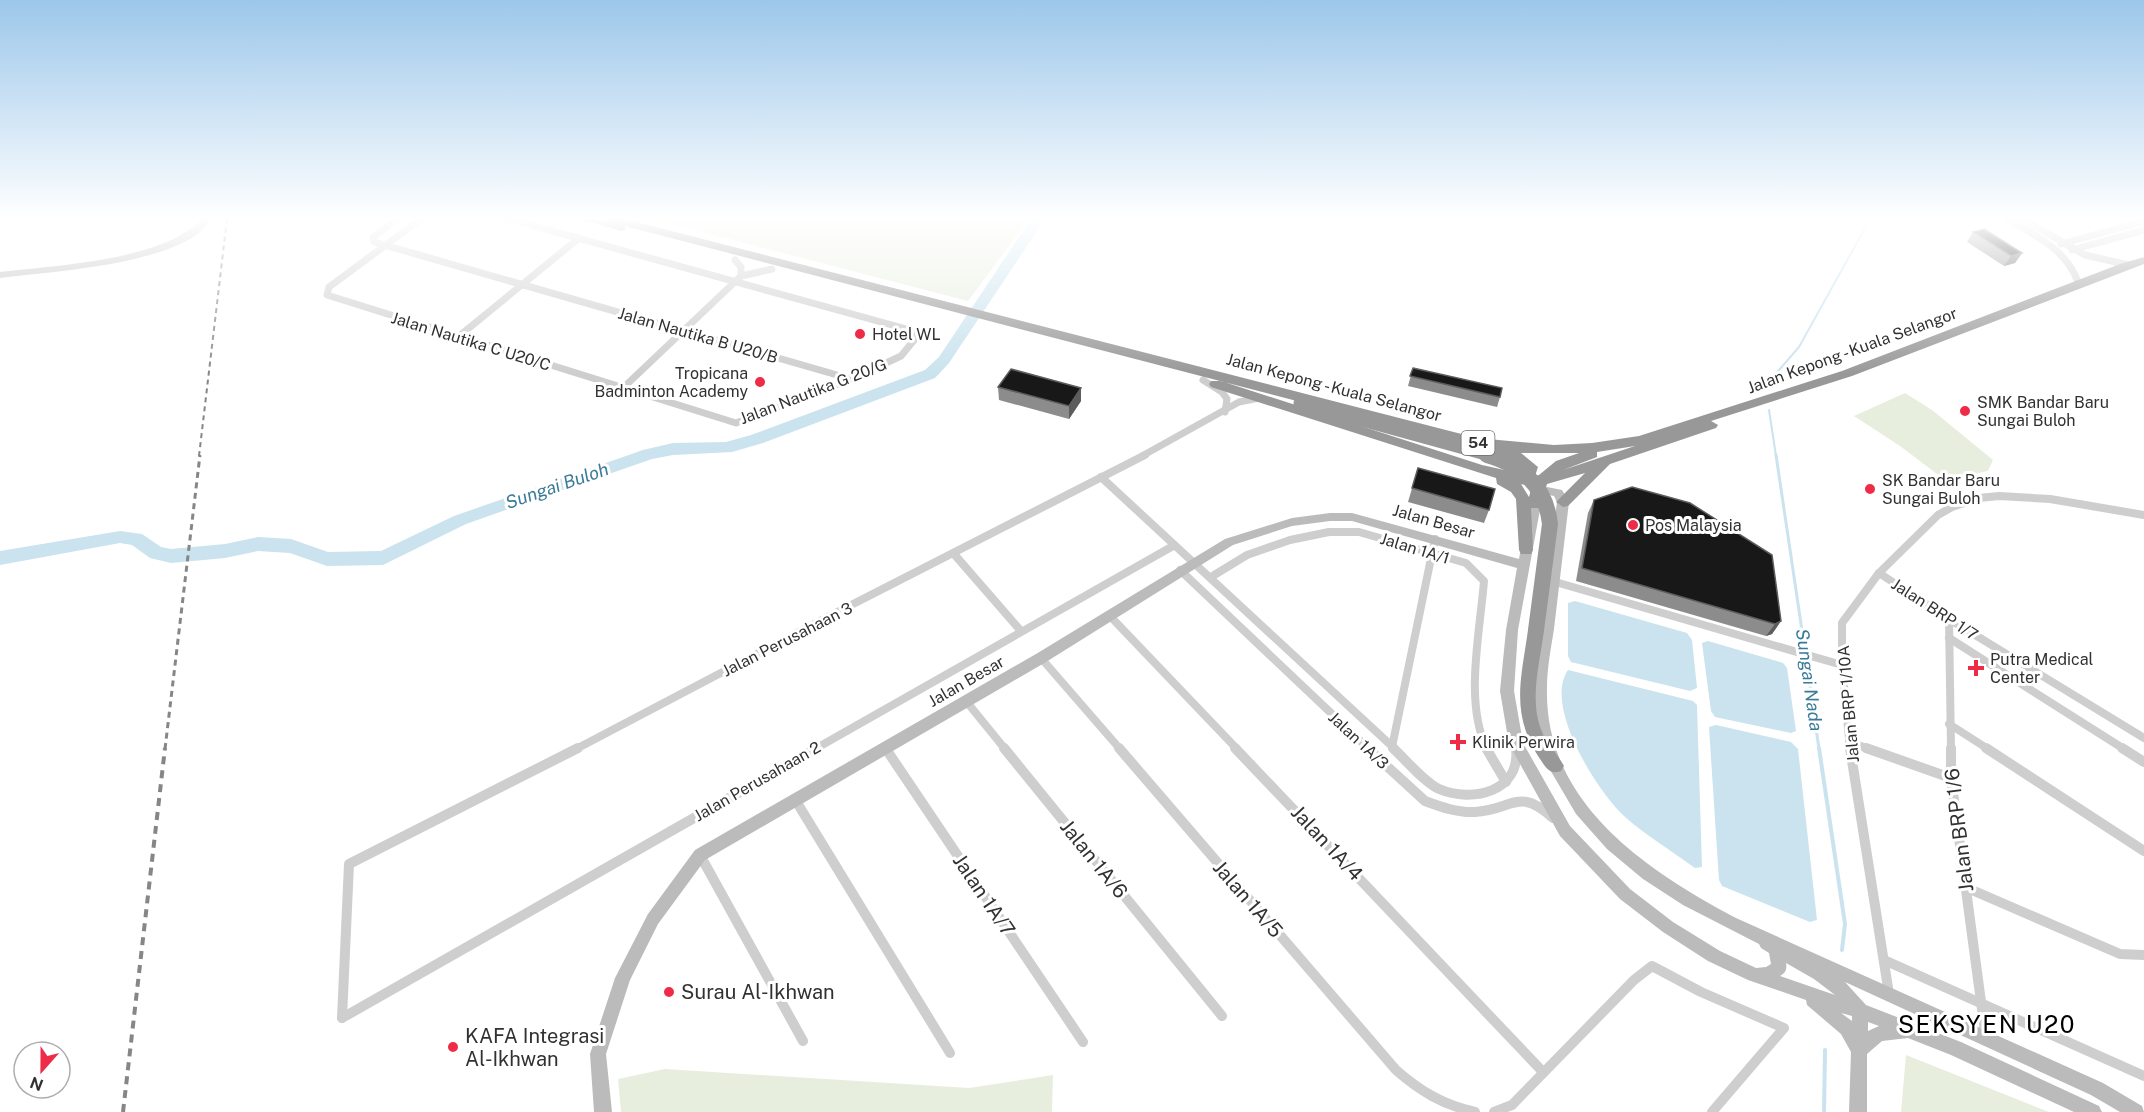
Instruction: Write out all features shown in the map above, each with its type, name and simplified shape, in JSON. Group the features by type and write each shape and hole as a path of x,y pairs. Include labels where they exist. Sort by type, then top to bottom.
{"highway":[{"name":"54","path":"780,271 954,313"},
{"name":"54","path":"801,271 954,313"},
{"name":"Jalan Kepong - Kuala Selangor","path":"954,313 1219,375 1477,442 1534,450 1560,450 1632,442 1701,419 1740,409 1902,354 2078,282 2111,271"},
{"name":"Jalan Kepong - Kuala Selangor","path":"983,320 1203,380 1259,398"},
{"path":"1219,375 1250,388 1300,403 1495,457 1517,467 1530,477 1548,499 1550,524 1528,697 1530,720 1539,743 1555,766"},
{"name":"54","path":"1259,398 1517,479"},
{"name":"Jalan Kepong - Kuala Selangor","path":"1517,479 1541,481 1696,431 1740,409"},
{"path":"1477,442 1527,462 1531,472 1517,479"},
{"path":"1535,504 1541,481 1548,471 1573,460 1632,442"},
{"path":"1563,502 1607,460"},
{"path":"1480,469 1510,484 1521,494 1525,558"}],"main road":[{"path":"0,275 26,271"},
{"path":"1858,1112 1860,1011 1850,996 1827,978 1699,908 1639,868 1596,827 1572,795 1555,766 1543,718 1540,688 1563,502 1558,493 1547,491 1539,495 1535,504 1512,630 1507,691 1516,744 1565,831 1625,894 1668,927 1714,956 1754,975 1860,1011 1955,1048 2093,1112"},
{"name":"Jalan Besar","path":"603,1112 597,1054 623,978 653,919 700,855 1041,658 1180,570 1229,542 1292,522 1330,517 1352,517 1435,539 1525,558"},
{"path":"1738,928 2097,1089 2136,1112"},
{"path":"1754,975 1768,975 1779,968 1776,949"},
{"path":"1802,991 1847,1028 1859,1051"},
{"path":"1859,1051 1868,1040 1884,1031 1912,1031"}],"street":[{"name":"Jalan Nautika C U20/C","path":"353,271 329,287 327,293 330,297 623,388"},
{"name":"Jalan Nautika B U20/B","path":"473,271 852,379"},
{"path":"458,337 539,271"},
{"path":"707,271 738,279"},
{"path":"738,279 740,271"},
{"path":"623,388 738,279 766,271"},
{"path":"2075,271 2078,282"},
{"name":"Jalan Nautika G 20/G","path":"623,388 736,423 852,379 901,356 915,339 910,330 738,279"},
{"path":"1203,380 1222,392 1227,399 1225,412"},
{"name":"Jalan Perusahaan 3","path":"342,1018 349,864 489,795 804,629 954,554 1225,412 1239,402 1259,398"},
{"path":"1101,477 1142,512 1173,546 1195,562"},
{"name":"Jalan BRP 1/10A","path":"1889,994 1849,742 1842,665 1842,623 1879,573 1938,515 1952,507 1988,496 2050,499 2144,515"},
{"name":"Jalan 1A/1","path":"1211,577 1247,555 1290,540 1329,532 1359,532 1466,563 1484,581 1473,704 1480,740 1506,783"},
{"path":"1392,747 1435,539"},
{"name":"Jalan Perusahaan 2","path":"342,1018 1173,546"},
{"path":"954,554 1021,631"},
{"name":"Jalan 1A/3","path":"1195,562 1436,788 1451,794 1484,792 1506,783"},
{"name":"Jalan 1A/3","path":"1180,570 1301,687 1425,801 1446,809 1478,812 1519,800 1530,800 1545,810 1565,831"},
{"name":"Jalan BRP 1/7","path":"1879,573 1949,619 2144,738"},
{"path":"1552,581 1842,665"},
{"name":"Jalan 1A/4","path":"1109,615 1543,1072"},
{"name":"Jalan BRP 1/6","path":"1949,619 1951,778 1983,1003 1986,1040"},
{"path":"1949,638 2144,762"},
{"name":"Jalan 1A/5","path":"1041,658 1396,1070 1425,1095 1452,1107 1475,1112"},
{"name":"Jalan 1A/6","path":"966,701 1222,1016"},
{"path":"1949,724 2144,851"},
{"path":"1849,742 1951,778"},
{"path":"1506,783 1515,772 1516,744"},
{"name":"Jalan 1A/7","path":"886,749 1083,1042"},
{"path":"1484,792 1494,808"},
{"path":"796,801 950,1053"},
{"path":"700,855 803,1041"},
{"path":"1965,887 2120,954 2144,955"},
{"path":"1884,960 2144,1076"},
{"path":"1494,1112 1512,1105 1634,980 1652,966 1701,992 1784,1028 1712,1112"}],"green space":[{"path":"852,271 990,271 968,301"},
{"path":"1905,393 1932,410 1993,460 1988,471 1945,480 1900,446 1854,416"},
{"path":"1906,1055 2049,1112 1901,1112"},
{"path":"665,1069 969,1088 1053,1075 1052,1112 621,1112 618,1079"}],"water":[{"path":"1575,601 1687,633 1692,640 1697,688 1690,691 1571,662 1568,656 1568,603"},
{"path":"1708,641 1783,663 1787,668 1796,731 1791,733 1715,717 1711,711 1702,643"},
{"path":"1568,670 1693,701 1697,705 1702,867 1695,868 1641,830 1624,816 1600,788 1576,747 1562,704 1562,686"},
{"path":"1716,725 1791,742 1798,749 1817,920 1810,922 1722,886 1719,880 1709,727"}],"building":[{"path":"1413,368 1502,388 1500,397 1410,376"},
{"path":"1011,369 1081,388 1069,406 998,387"},
{"path":"1418,468 1495,489 1489,510 1412,488"},
{"path":"1632,487 1690,503 1772,555 1781,621 1775,624 1582,568 1594,500"}],"waterway":[{"name":"Sungai Buloh","path":"0,558 120,537 136,539 156,553 171,556 225,551 258,544 291,546 327,559 383,558 460,520 649,454 673,449 726,448 757,439 930,374 944,360 1003,271"},
{"name":"Sungai Nada","path":"1773,377 1799,347 1841,271"},
{"name":"Sungai Nada","path":"1769,410 1776,456"},
{"name":"Sungai Nada","path":"1776,455 1805,651"},
{"name":"Sungai Nada","path":"1806,658 1819,749"},
{"name":"Sungai Nada","path":"1819,748 1845,924 1842,950"},
{"name":"Sungai Nada","path":"1824,1112 1825,1050"}],"railway":[{"path":"199,456 221,271"},
{"path":"165,749 200,455"},
{"path":"123,1112 165,748"}],"place":[{"name":"Hotel WL","path":"860,334"},
{"name":"Tropicana Badminton Academy","path":"760,382"},
{"name":"SMK Bandar Baru Sungai Buloh","path":"1965,411"},
{"name":"SK Bandar Baru Sungai Buloh","path":"1870,489"},
{"name":"Pos Malaysia","path":"1633,525"},
{"name":"Putra Medical Center","path":"1976,668"},
{"name":"Klinik Perwira","path":"1458,742"},
{"name":"Surau Al-Ikhwan","path":"669,992"},
{"name":"KAFA Integrasi Al-Ikhwan","path":"453,1047"}],"district":[{"name":"SEKSYEN U20","path":"1987,1025"}]}
